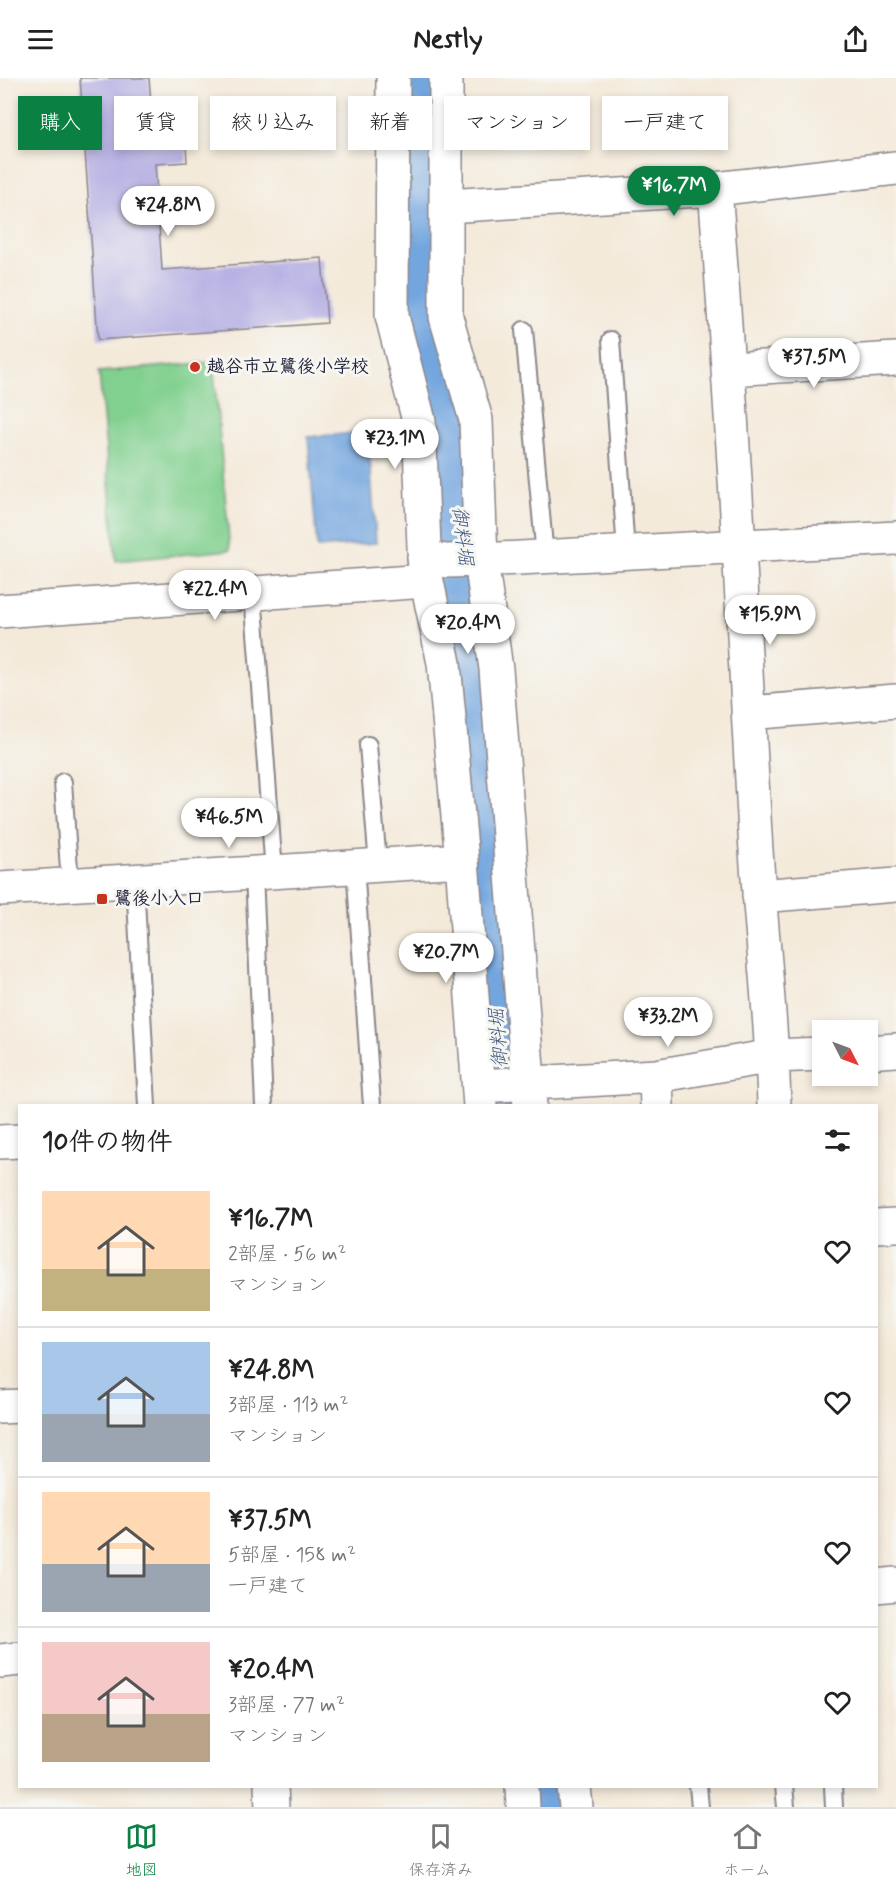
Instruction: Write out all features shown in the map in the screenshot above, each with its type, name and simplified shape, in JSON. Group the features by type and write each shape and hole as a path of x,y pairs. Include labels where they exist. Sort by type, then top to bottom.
{"street":[{"path":"393,78 392,316 419,421 450,564 496,669 504,1091"},
{"path":"446,78 446,317 477,420 450,564 444,663 462,860 504,1091"},
{"path":"447,206 715,189 896,168"},
{"path":"715,189 729,369 759,896 773,1056 774,1104"},
{"path":"729,369 896,359"},
{"path":"0,611 253,593 450,564 545,556 896,538"},
{"path":"748,713 896,701"},
{"path":"0,888 462,860"},
{"path":"759,896 896,885"},
{"path":"878,1051 896,1050"},
{"path":"504,1091 657,1090 773,1056 812,1054"},
{"path":"0,1142 18,1141"},
{"path":"878,1226 896,1225"},
{"path":"0,1407 18,1406"},
{"path":"878,1586 896,1584"},
{"path":"0,1661 18,1659"},
{"path":"271,1788 272,1807"},
{"path":"522,1788 524,1807"},
{"path":"574,1788 576,1807"}],"lane":[{"path":"524,330 545,556"},
{"path":"611,340 626,552"},
{"path":"253,593 264,872 264,1104"},
{"path":"368,745 366,866 372,1104"},
{"path":"63,782 70,884"},
{"path":"135,880 147,1104"},
{"path":"698,1788 700,1807"},
{"path":"784,1788 786,1807"},
{"path":"833,1788 834,1807"}],"green space":[{"path":"213,362 230,550 116,561 99,372"}],"water":[{"path":"368,432 376,543 317,548 308,437"}],"building":[{"path":"80,78 149,78 150,96 114,96 114,150 186,150 187,162 155,164 162,270 322,258 327,323 98,340 85,150 102,150 102,96 81,96"}],"waterway":[{"name":"御料堀","path":"422,78 420,310 450,401 455,486 473,628 503,1104"},
{"name":"御料堀","path":"551,1788 553,1807"}],"place":[{"name":"越谷市立鷺後小学校","path":"195,367"},
{"name":"鷺後小入口","path":"102,899"}]}
